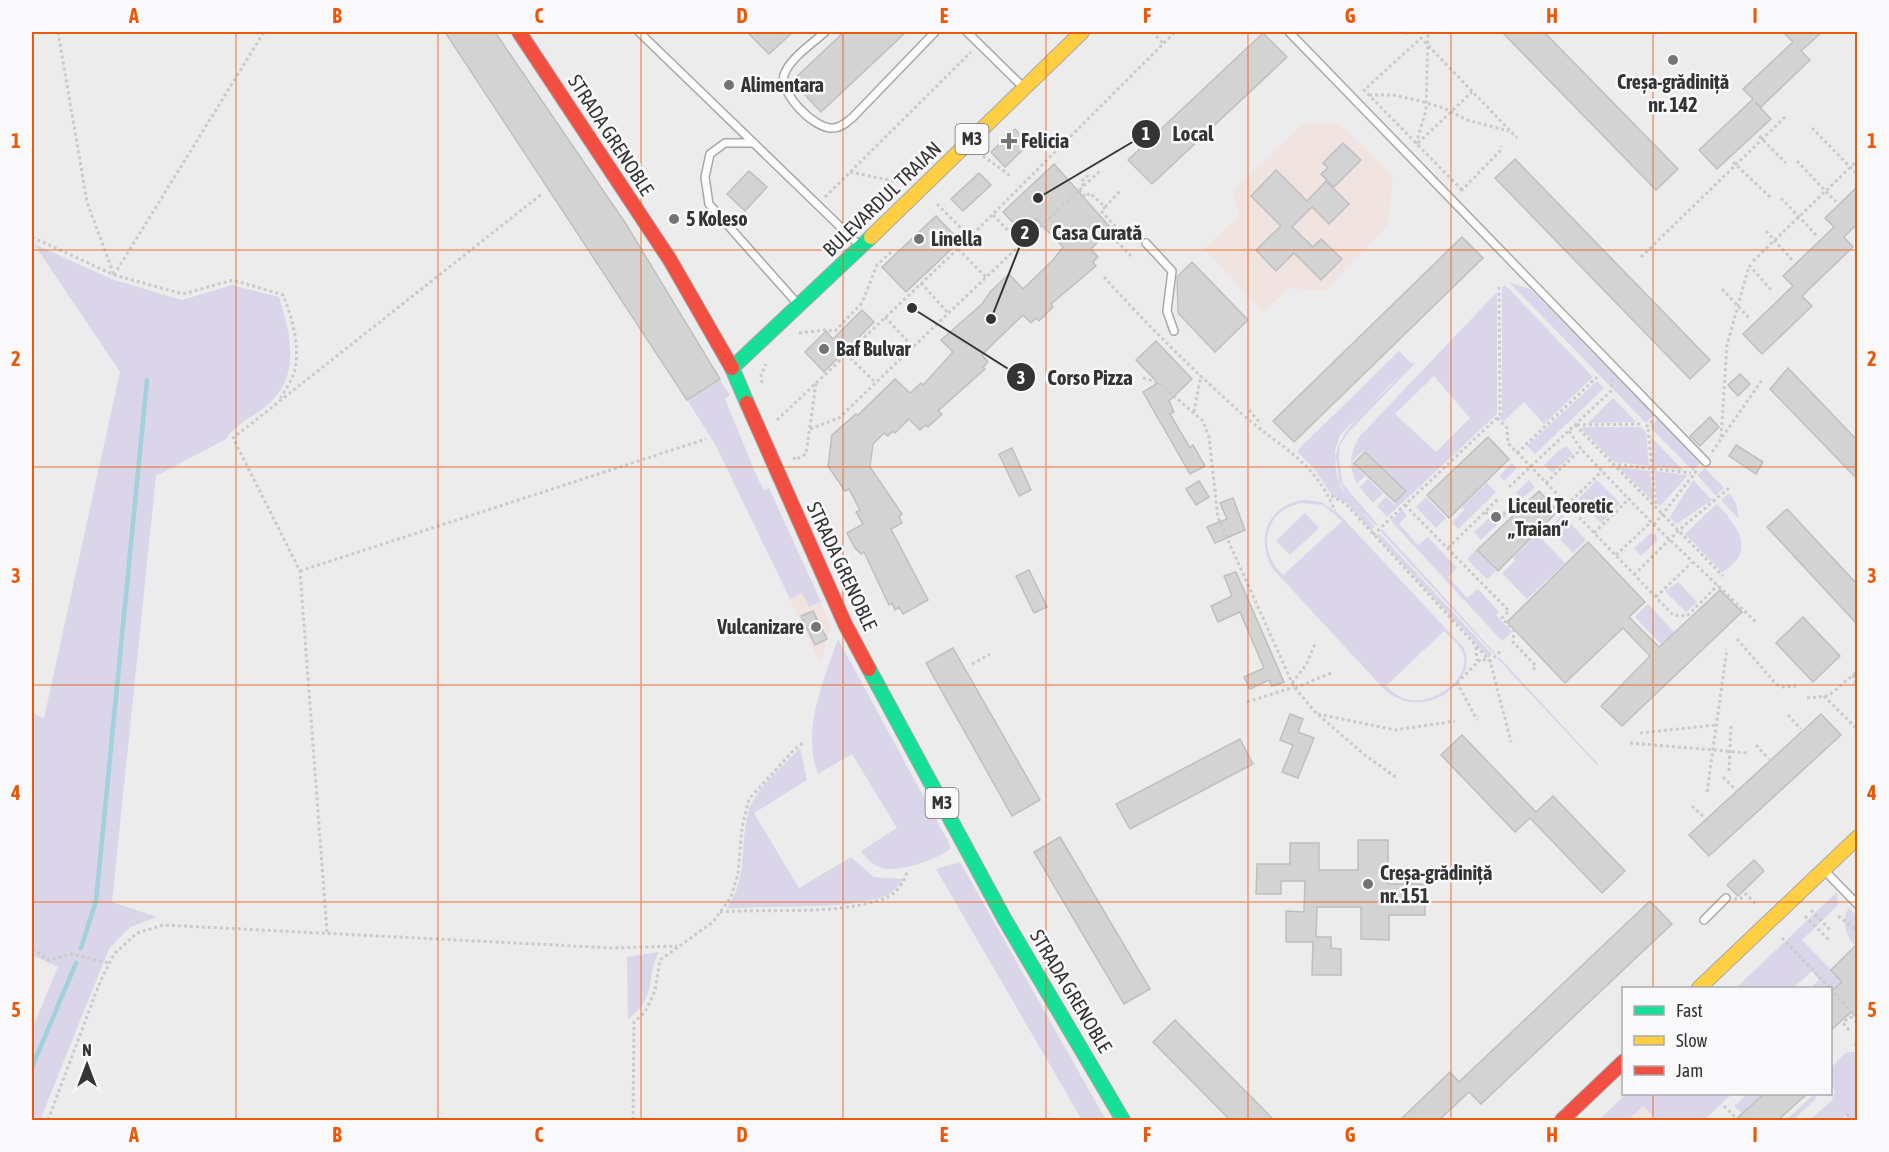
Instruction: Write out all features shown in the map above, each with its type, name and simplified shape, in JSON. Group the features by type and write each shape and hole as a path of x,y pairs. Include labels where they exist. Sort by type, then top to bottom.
{"main road":[{"name":"STRADA GRENOBLE","path":"519,32 670,261 732,368 845,624 1005,920 1123,1120"},
{"name":"BULEVARDUL TRAIAN","path":"732,368 861,247 1082,32"},
{"path":"1699,987 1857,837"},
{"path":"1562,1120 1622,1062"}],"lane":[{"path":"639,32 861,247"},
{"path":"825,32 790,65 783,82 786,92 814,123 822,128 842,126 853,117 935,32"},
{"path":"967,32 1024,88"},
{"path":"1289,32 1706,462"},
{"path":"752,142 725,142 710,154 705,177 709,204 799,306"},
{"path":"1146,243 1172,271 1167,311 1174,331"},
{"path":"1824,870 1857,905"},
{"path":"1704,920 1726,898"}],"path":[{"path":"58,32 87,202 114,275"},
{"path":"114,275 264,32"},
{"path":"1152,32 1163,43"},
{"path":"773,410 777,420 958,249 1175,32"},
{"path":"1416,144 1426,103 1428,32"},
{"path":"1462,190 1364,90 1421,38 1517,138"},
{"path":"817,205 979,44"},
{"path":"1416,144 1472,91"},
{"path":"1369,95 1393,95 1426,103 1451,111 1467,120 1511,131"},
{"path":"1641,257 1735,163 1786,116"},
{"path":"1812,128 1857,175"},
{"path":"1761,138 1786,163"},
{"path":"1451,201 1500,151 1501,146"},
{"path":"983,156 1012,177"},
{"path":"1753,261 1857,160"},
{"path":"1797,161 1836,202"},
{"path":"1735,163 1772,199"},
{"path":"810,429 839,418 1100,171"},
{"path":"849,172 898,182"},
{"path":"1079,190 1085,197 1090,193 1105,207"},
{"path":"1120,191 1101,211 1115,226 1108,232 1131,256"},
{"path":"327,932 300,571 233,438 543,194"},
{"path":"1781,198 1817,236"},
{"path":"937,204 970,237"},
{"path":"993,214 1021,244"},
{"path":"1766,231 1792,261"},
{"path":"32,237 114,275 183,294 233,280 282,295 291,314 296,352 295,371 279,402"},
{"path":"958,249 986,278"},
{"path":"792,339 798,333 835,331 862,303 877,266 891,252"},
{"path":"1720,439 1727,345 1749,265 1772,291"},
{"path":"1104,277 1150,329 1244,416 1303,461 1329,495 1335,511"},
{"path":"921,283 949,314"},
{"path":"1373,535 1500,415 1499,287"},
{"path":"1722,289 1750,319"},
{"path":"885,317 913,347"},
{"path":"846,354 876,383"},
{"path":"765,390 761,375 770,358"},
{"path":"1194,413 1201,375"},
{"path":"1517,453 1597,377"},
{"path":"1143,378 1159,383 1203,421 1209,437 1218,518 1294,686 1316,713 1365,755 1397,777"},
{"path":"1616,555 1663,515 1706,462 1762,380"},
{"path":"795,459 806,454 816,381"},
{"path":"1509,487 1611,391"},
{"path":"1244,416 1247,409 1261,424"},
{"path":"1497,418 1507,428 1508,443 1673,615 1687,616 1718,585"},
{"path":"1575,425 1643,424"},
{"path":"1575,425 1723,576"},
{"path":"1648,429 1656,507"},
{"path":"1569,431 1581,449 1691,563"},
{"path":"300,571 706,440"},
{"path":"1546,483 1581,449"},
{"path":"1612,464 1691,473"},
{"path":"1568,505 1602,471"},
{"path":"1634,575 1678,531 1729,488"},
{"path":"1329,495 1345,503 1490,661 1511,742"},
{"path":"1448,548 1499,498"},
{"path":"1594,533 1629,499"},
{"path":"1406,505 1509,611 1502,618 1514,631 1513,642 1536,666 1533,670"},
{"path":"1484,513 1509,513"},
{"path":"1656,597 1691,563 1697,563 1756,622"},
{"path":"1737,639 1776,684 1781,687 1796,686"},
{"path":"1294,686 1316,644"},
{"path":"1475,644 1479,655 1475,665"},
{"path":"1707,792 1726,649"},
{"path":"1490,661 1502,650"},
{"path":"972,664 990,654"},
{"path":"1477,720 1457,683 1481,659 1490,661"},
{"path":"1807,698 1828,696 1857,671"},
{"path":"1247,702 1330,673"},
{"path":"1853,675 1857,695"},
{"path":"1824,696 1857,730"},
{"path":"1316,713 1395,730 1455,721"},
{"path":"1788,715 1802,729"},
{"path":"1641,733 1716,725"},
{"path":"1729,771 1731,725"},
{"path":"633,1120 634,1022 645,1012 656,991 660,960 713,922 720,912 735,886 741,828 749,799 805,741"},
{"path":"1630,743 1748,753"},
{"path":"1756,745 1770,759"},
{"path":"32,746 32,766"},
{"path":"1724,777 1736,790"},
{"path":"1692,806 1705,818"},
{"path":"720,912 834,908 884,898 898,890 907,872"},
{"path":"1740,899 1746,894 1757,905"},
{"path":"1811,910 1831,931"},
{"path":"1805,916 1830,941"},
{"path":"1838,916 1857,931"},
{"path":"48,1120 114,954 137,933 163,925 612,948 677,946"},
{"path":"1782,938 1828,987"},
{"path":"32,949 49,960 71,954 109,963"},
{"path":"1832,991 1851,1011 1850,1016 1843,1023 1849,1030"},
{"path":"1850,1016 1857,1024"},
{"path":"1855,1046 1857,1039"},
{"path":"1724,1106 1737,1119"},
{"path":"1842,1120 1849,1113"}],"shaded area":[{"path":"1302,124 1339,124 1393,176 1388,225 1325,291 1289,288 1263,312 1204,249 1239,216 1233,191"},
{"path":"34,244 114,280 182,300 232,285 279,297 289,337 290,351 287,377 273,400 236,427 226,439 156,476 112,902 157,917 130,927 109,949 40,1120 32,1120 32,1029 58,967 32,955 32,713 44,718 120,372"},
{"path":"1509,282 1530,289 1654,415 1646,423"},
{"path":"1505,285 1593,377 1544,424 1524,402 1503,422 1499,418 1502,415 1502,287"},
{"path":"1497,292 1497,414 1387,517 1377,506 1386,497 1394,504 1407,491 1364,450 1352,461 1365,476 1357,484 1352,471 1351,459 1360,436","holes":["1434,376 1470,418 1436,452 1395,414"]},
{"path":"1399,351 1411,363 1415,363 1348,433 1340,445 1339,459 1343,484 1378,525 1376,526 1360,510 1375,527 1371,531 1346,502 1333,497 1315,470 1297,451","holes":["1363,412 1342,439 1336,459 1335,451 1340,435"]},
{"path":"720,380 730,395 725,399 758,479 764,490 769,488 821,602 809,607 802,593 790,599 715,444 687,400"},
{"path":"1597,381 1604,388 1535,454 1527,446"},
{"path":"1613,398 1636,422 1588,423"},
{"path":"1658,419 1700,463 1693,471 1650,427"},
{"path":"1583,427 1641,427 1646,432 1649,466 1614,462 1581,429"},
{"path":"1651,437 1683,470 1654,466"},
{"path":"1567,447 1573,454 1552,473 1544,465 1562,448"},
{"path":"1512,463 1517,468 1504,481 1499,476"},
{"path":"1618,467 1650,471 1653,501"},
{"path":"1705,468 1724,488 1716,496 1697,475"},
{"path":"1654,471 1688,475 1660,506 1657,503"},
{"path":"1368,479 1383,493 1373,503 1359,487"},
{"path":"1529,480 1535,487 1521,499 1516,493"},
{"path":"1597,480 1620,503 1601,523 1578,499"},
{"path":"1693,480 1712,500 1676,524 1670,517"},
{"path":"1487,483 1496,492 1458,529 1452,522 1465,509 1462,507"},
{"path":"1729,493 1736,503 1739,519 1721,500"},
{"path":"1426,497 1446,518 1436,528 1416,507"},
{"path":"1307,500 1321,502 1339,514 1463,647 1467,660 1464,673 1456,685 1445,694 1430,701 1414,702 1398,698 1382,687 1273,569 1267,557 1265,534 1275,515 1283,507","holes":["1301,503 1323,505 1342,521 1283,575 1269,555 1268,533 1279,514 1288,507","1444,631 1459,646 1464,657 1464,666 1455,682 1438,694 1419,700 1404,698 1386,686"]},
{"path":"1717,504 1737,530 1742,547 1733,564 1722,572 1685,534"},
{"path":"1402,510 1407,515 1399,524 1418,545 1428,537 1457,568 1448,577 1467,598 1478,589 1499,612 1496,615 1512,632 1502,641 1391,521"},
{"path":"1305,513 1319,528 1290,555 1276,541"},
{"path":"1508,514 1481,540 1474,532 1492,515"},
{"path":"1562,515 1586,540 1573,553 1549,528"},
{"path":"1382,529 1495,653 1494,654 1380,531"},
{"path":"1379,533 1492,654 1489,658 1376,536"},
{"path":"1537,534 1565,563 1527,599 1502,573 1515,561 1513,558"},
{"path":"1650,534 1656,534 1657,541 1641,556 1634,548"},
{"path":"1476,550 1496,571 1487,579 1467,559"},
{"path":"1678,582 1697,602 1686,612 1665,591"},
{"path":"802,593 809,607 821,602 831,625 820,664 790,599"},
{"path":"1648,604 1674,632 1661,644 1635,617"},
{"path":"838,639 950,845 950,849 944,853 916,865 886,869 874,864 861,851 897,828 852,754 818,774 813,757 813,723 821,688"},
{"path":"1499,657 1598,764 1597,765 1497,658"},
{"path":"800,748 807,780 754,813 799,888 851,857 874,877 904,879 895,890 886,896 865,901 826,906 726,909 738,886 746,822 753,801 764,785"},
{"path":"960,862 1106,1120 1082,1120 936,869"},
{"path":"1837,892 1838,905 1802,940 1849,988 1857,985 1857,1006 1851,1012 1832,993 1832,987 1811,987 1819,980 1812,971 1794,987 1737,987"},
{"path":"1849,908 1857,916 1857,933 1854,940 1856,945 1845,928 1845,917"},
{"path":"659,952 644,1003 628,1019 627,957"},
{"path":"1857,1052 1857,1120 1844,1120 1848,1113 1840,1120 1810,1120 1831,1101 1835,1092 1832,1083 1832,1067 1845,1053"},
{"path":"1625,1095 1731,1095 1704,1120 1657,1120 1643,1106 1628,1120 1600,1119"},
{"path":"1747,1095 1762,1096 1742,1114 1734,1106"},
{"path":"1817,1095 1815,1100 1793,1120 1786,1120 1812,1096"},
{"path":"1643,1106 1657,1120 1628,1120"}],"building":[{"path":"445,32 495,32 626,224 720,379 687,400"},
{"path":"747,32 793,32 769,54"},
{"path":"844,32 906,32 821,112 792,81"},
{"path":"1502,32 1544,32 1678,169 1656,190"},
{"path":"1783,32 1822,32 1801,51 1810,60 1761,107 1755,102 1771,119 1717,169 1699,150 1753,99 1743,89 1793,42"},
{"path":"1263,33 1287,57 1152,184 1128,160"},
{"path":"1015,129 1029,144 1005,167 991,152"},
{"path":"1343,143 1361,160 1334,187 1321,174 1328,168 1323,163"},
{"path":"1515,159 1710,360 1690,379 1495,178"},
{"path":"1054,164 1109,226 1104,231 1106,234 1091,249 1098,257 1093,262 1096,266 1051,304 1053,307 1039,321 1036,318 1031,323 1023,315 982,355 988,362 983,367 985,369 938,411 942,414 928,427 926,425 920,430 909,419 895,433 893,431 888,436 884,433 873,444 870,467 902,514 899,517 902,523 891,529 928,600 903,614 899,607 895,610 892,603 889,605 864,552 861,554 855,548 847,533 863,524 856,512 860,510 849,489 845,491 828,466 832,435 856,414 858,415 895,379 910,393 921,383 923,385 953,352 941,340 982,304 991,291 1009,274 1023,289 1053,260 1063,247 1036,219 1022,232 1003,212"},
{"path":"1276,170 1307,201 1326,181 1349,204 1329,224 1312,207 1292,227 1313,247 1321,239 1342,259 1321,280 1294,253 1276,271 1256,250 1281,226 1251,196"},
{"path":"749,171 767,187 745,211 727,194"},
{"path":"979,173 991,185 963,211 951,199"},
{"path":"1857,187 1857,224 1844,237 1853,247 1802,296 1812,306 1762,354 1743,334 1793,286 1783,276 1834,227 1825,218"},
{"path":"936,216 960,241 906,292 882,267"},
{"path":"1462,237 1483,258 1294,442 1273,421"},
{"path":"1192,262 1248,320 1215,352 1178,313 1177,277"},
{"path":"862,310 874,322 824,372 805,352 826,331 833,339"},
{"path":"1156,341 1192,379 1169,401 1174,412 1170,414 1190,448 1193,445 1205,466 1190,474 1143,392 1158,383 1136,360"},
{"path":"1788,368 1857,440 1857,479 1770,389"},
{"path":"1740,374 1750,384 1738,396 1728,385"},
{"path":"1710,417 1719,427 1700,446 1690,436"},
{"path":"1488,437 1509,459 1449,518 1427,495"},
{"path":"1736,445 1763,462 1756,474 1729,456"},
{"path":"1012,448 1031,490 1019,496 999,454"},
{"path":"1365,452 1406,491 1395,502 1354,463"},
{"path":"1199,481 1209,497 1196,505 1186,489"},
{"path":"1539,491 1558,511 1498,571 1477,550"},
{"path":"1233,498 1245,530 1215,543 1207,527 1227,519 1220,503"},
{"path":"1787,509 1857,584 1857,624 1767,527"},
{"path":"1588,542 1645,602 1629,617 1659,647 1720,590 1742,612 1622,726 1601,706 1650,656 1623,628 1565,683 1507,622"},
{"path":"1029,570 1047,607 1034,613 1016,576"},
{"path":"1236,572 1284,682 1272,686 1269,680 1250,689 1244,677 1264,668 1240,612 1218,622 1211,606 1232,596 1224,576"},
{"path":"813,611 827,639 815,645 801,616"},
{"path":"1803,617 1840,656 1813,682 1776,643"},
{"path":"953,648 1040,800 1012,816 926,663"},
{"path":"1290,714 1303,719 1298,732 1314,738 1298,778 1282,772 1293,745 1280,740"},
{"path":"1821,714 1841,735 1709,856 1689,835"},
{"path":"1462,735 1536,812 1553,796 1625,871 1602,893 1530,818 1515,832 1441,755"},
{"path":"1240,739 1253,764 1130,829 1116,804"},
{"path":"1060,837 1150,989 1124,1004 1034,852"},
{"path":"1358,840 1388,840 1388,884 1425,884 1425,915 1389,915 1389,940 1361,939 1361,907 1317,907 1316,937 1331,937 1331,948 1341,949 1341,975 1312,975 1313,942 1286,942 1286,911 1304,912 1305,881 1281,881 1281,894 1256,894 1257,864 1290,864 1290,843 1319,843 1319,870 1358,870"},
{"path":"1754,860 1764,871 1738,896 1727,885"},
{"path":"1650,901 1672,924 1481,1104 1469,1092 1439,1120 1400,1120 1450,1072 1459,1082"},
{"path":"1857,944 1857,1018 1851,1012 1832,1029 1832,990 1842,982 1831,970"},
{"path":"1175,1020 1274,1120 1230,1120 1153,1042"},
{"path":"1763,1095 1806,1095 1778,1120 1735,1120"}],"waterway":[{"path":"81,948 96,901 147,380"},
{"path":"32,1067 76,963"}],"traffic: fast":[{"path":"747,403 732,368 871,237"},
{"path":"869,669 1005,920 1123,1120"}],"traffic: slow":[{"path":"871,237 1082,32"},
{"path":"1700,987 1858,837"}],"traffic: jam":[{"path":"519,32 670,260 732,368"},
{"path":"747,403 845,624 869,669"},
{"path":"1562,1120 1622,1063"}],"place":[{"name":"Creșa-grădiniță nr. 142","path":"1673,60"},
{"name":"Alimentara","path":"729,85"},
{"name":"Felicia","path":"1009,141"},
{"name":"Local","path":"1038,198"},
{"name":"5 Koleso","path":"674,219"},
{"name":"Linella","path":"919,239"},
{"name":"Corso Pizza","path":"912,308"},
{"name":"Casa Curată","path":"991,319"},
{"name":"Baf Bulvar","path":"824,349"},
{"name":"Liceul Teoretic „Traian“","path":"1496,517"},
{"name":"Vulcanizare","path":"816,627"},
{"name":"Creșa-grădiniță nr. 151","path":"1368,884"}]}
